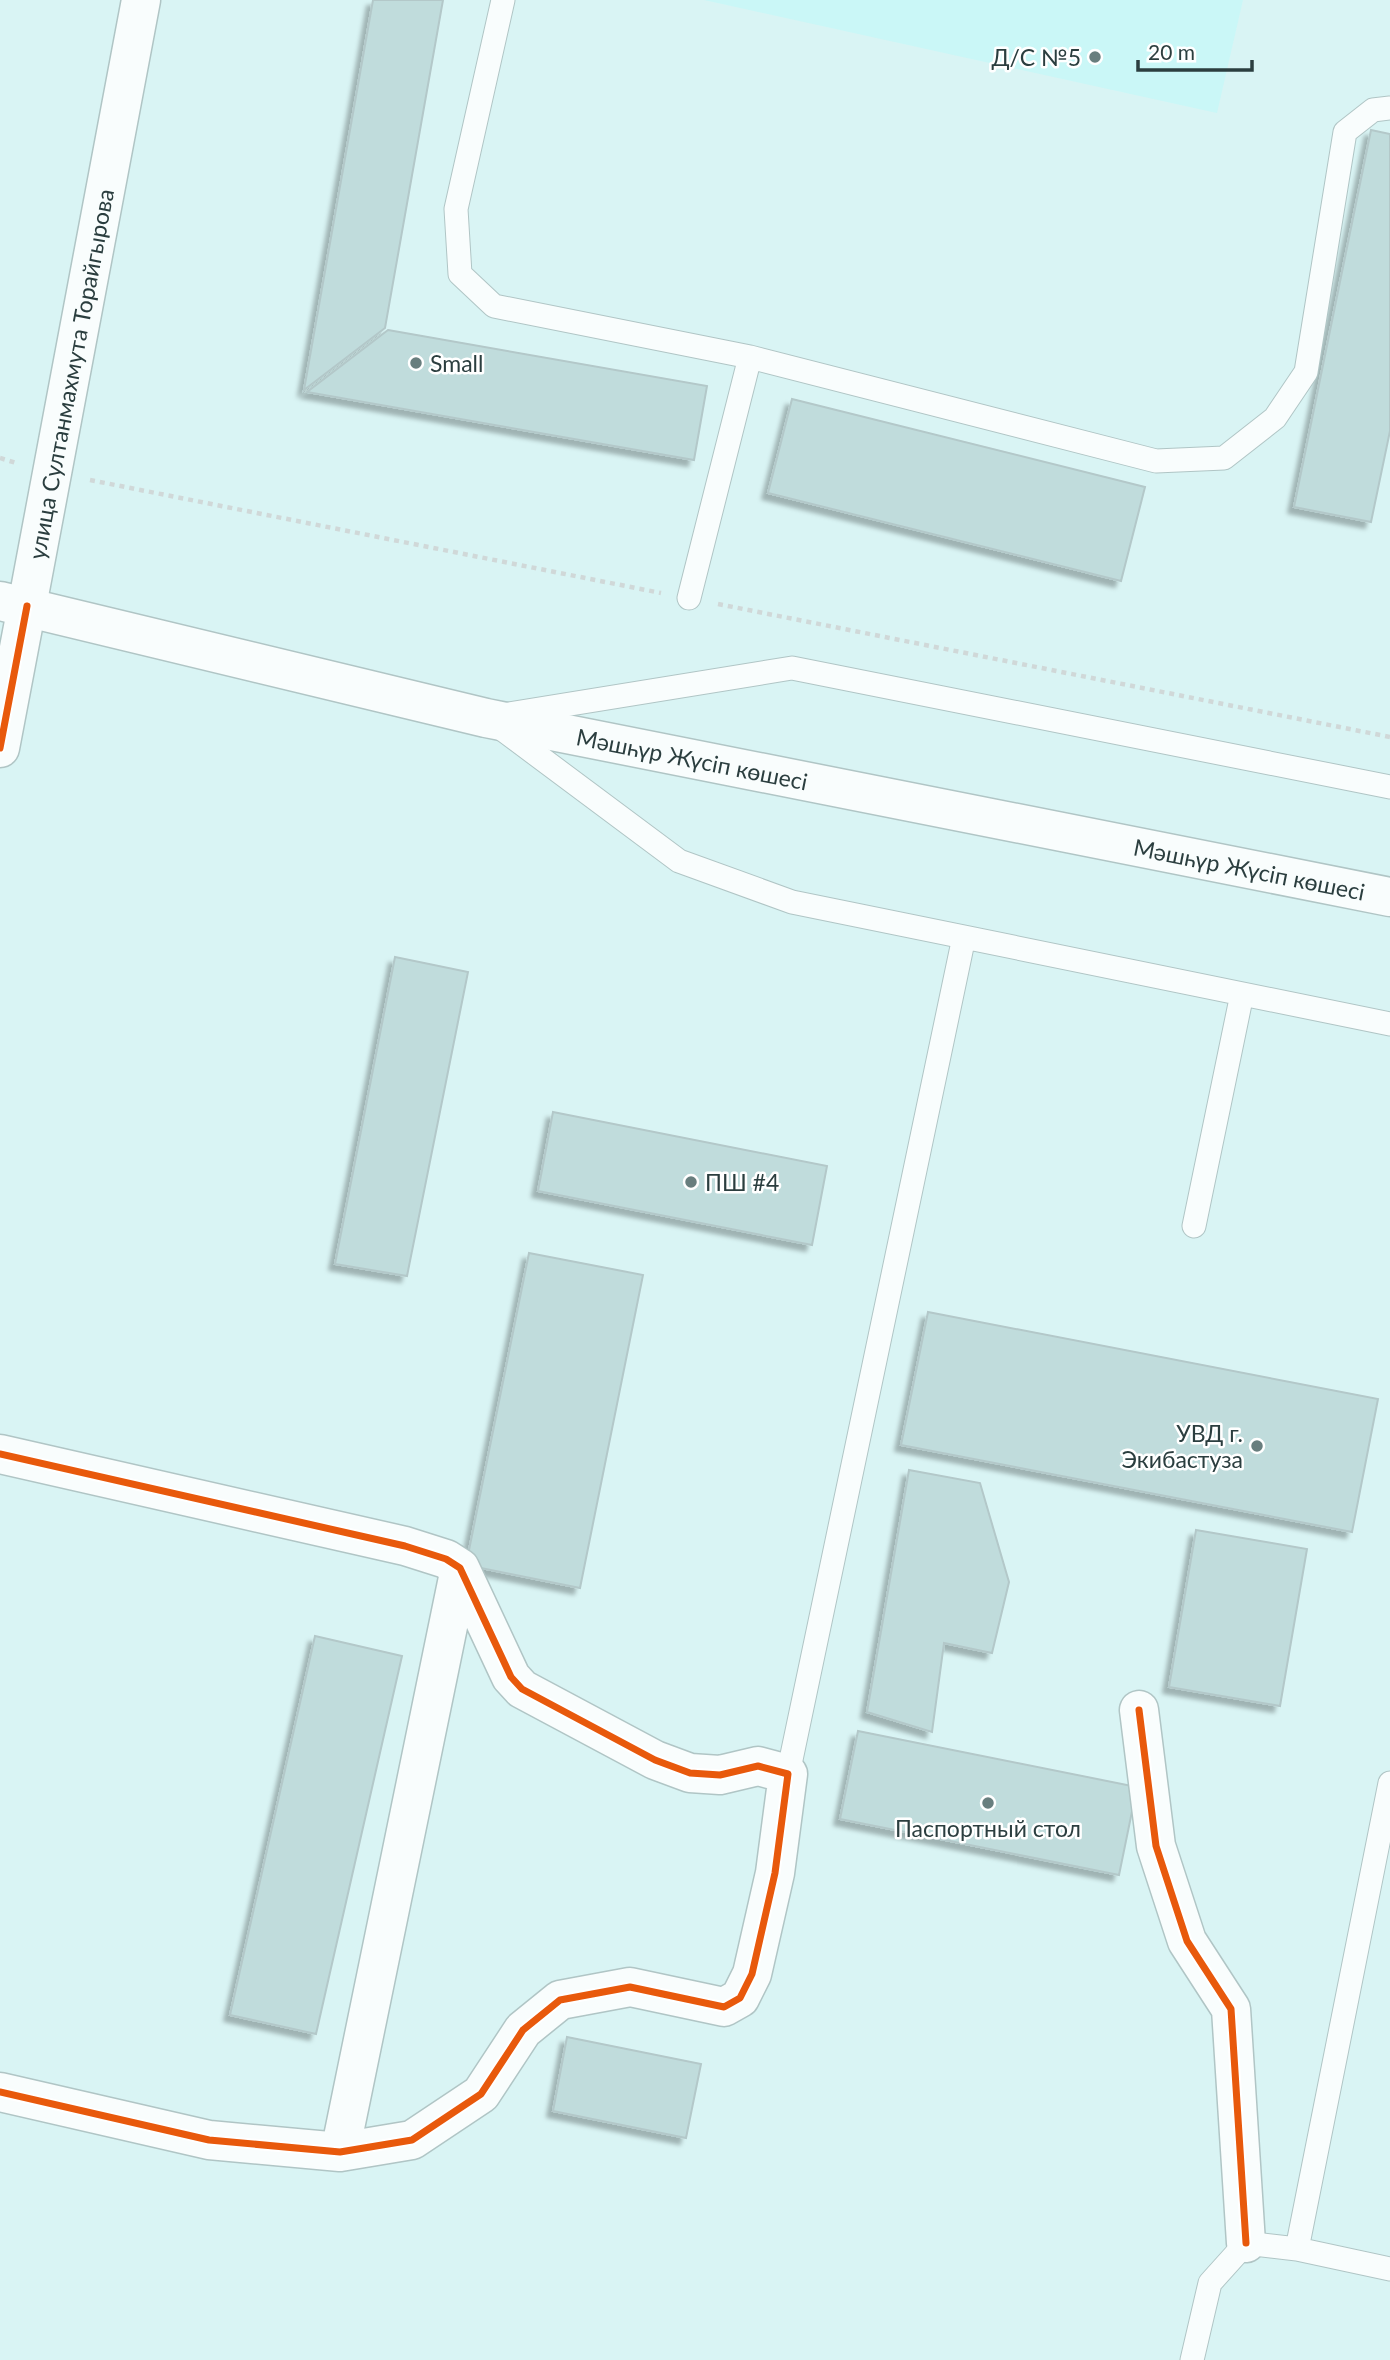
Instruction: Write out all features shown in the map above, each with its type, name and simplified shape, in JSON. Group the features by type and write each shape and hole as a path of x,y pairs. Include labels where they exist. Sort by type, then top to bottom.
{"street":[{"name":"улица Султанмахмута Торайгырова","path":"0,748 13,604 141,0"},
{"name":"Мәшһүр Жүсіп көшесі","path":"13,604 486,718 1390,897"},
{"path":"0,1454 405,1546 446,1559 460,1568 510,1677 529,1693 655,1760 690,1773 720,1775 758,1766 788,1774 775,1872 752,1974 740,1998 723,2007 630,1987 560,2000 523,2029 481,2094 412,2140 340,2152 209,2140 0,2092"},
{"path":"340,2152 460,1568"},
{"path":"1139,1710 1156,1846 1186,1941 1231,2008 1246,2243"}],"lane":[{"path":"503,0 456,209 460,274 494,306 750,357 1156,461 1224,458 1275,418 1306,372 1345,132 1373,110 1390,108"},
{"path":"689,598 750,357"},
{"path":"486,718 792,668 1390,787"},
{"path":"486,718 678,861 792,902 1390,1024"},
{"path":"788,1774 964,937"},
{"path":"1194,1226 1242,994"},
{"path":"1297,2249 1390,1783"},
{"path":"1192,2360 1210,2283 1246,2243 1297,2249 1390,2269"}],"shaded area":[{"name":"Д/С №5","path":"704,0 1243,0 1217,113"}],"building":[{"path":"373,0 443,0 385,328 304,390"},
{"path":"1371,130 1390,134 1390,431 1371,522 1294,507"},
{"path":"388,330 707,386 694,460 307,392"},
{"path":"792,399 1145,487 1121,581 768,493"},
{"path":"395,957 468,972 407,1276 335,1264"},
{"path":"553,1112 827,1166 812,1245 538,1191"},
{"path":"529,1253 643,1275 580,1588 466,1565"},
{"path":"928,1312 1378,1399 1352,1532 901,1445"},
{"path":"909,1470 980,1483 1009,1582 992,1653 944,1643 932,1732 867,1712"},
{"path":"1196,1530 1307,1549 1280,1706 1169,1687"},
{"path":"315,1636 402,1656 316,2034 230,2015"},
{"name":"Паспортный стол","path":"858,1731 1137,1787 1119,1875 840,1819"},
{"path":"567,2037 701,2064 686,2138 553,2111"}],"cycle path":[{"path":"0,748 27,606"},
{"path":"0,1454 405,1546 446,1559 460,1568 511,1677 522,1689 655,1760 690,1773 720,1775 758,1766 788,1774 775,1873 752,1974 740,1998 724,2007 630,1987 560,2000 523,2030 481,2094 412,2140 340,2152 209,2140 0,2092"},
{"path":"1139,1710 1156,1846 1187,1941 1231,2009 1246,2243"}],"place":[{"name":"Д/С №5","path":"1095,57"},
{"name":"Small","path":"416,363"},
{"name":"ПШ #4","path":"691,1182"},
{"name":"УВД г. Экибастуза","path":"1257,1446"},
{"name":"Паспортный стол","path":"988,1803"}]}
